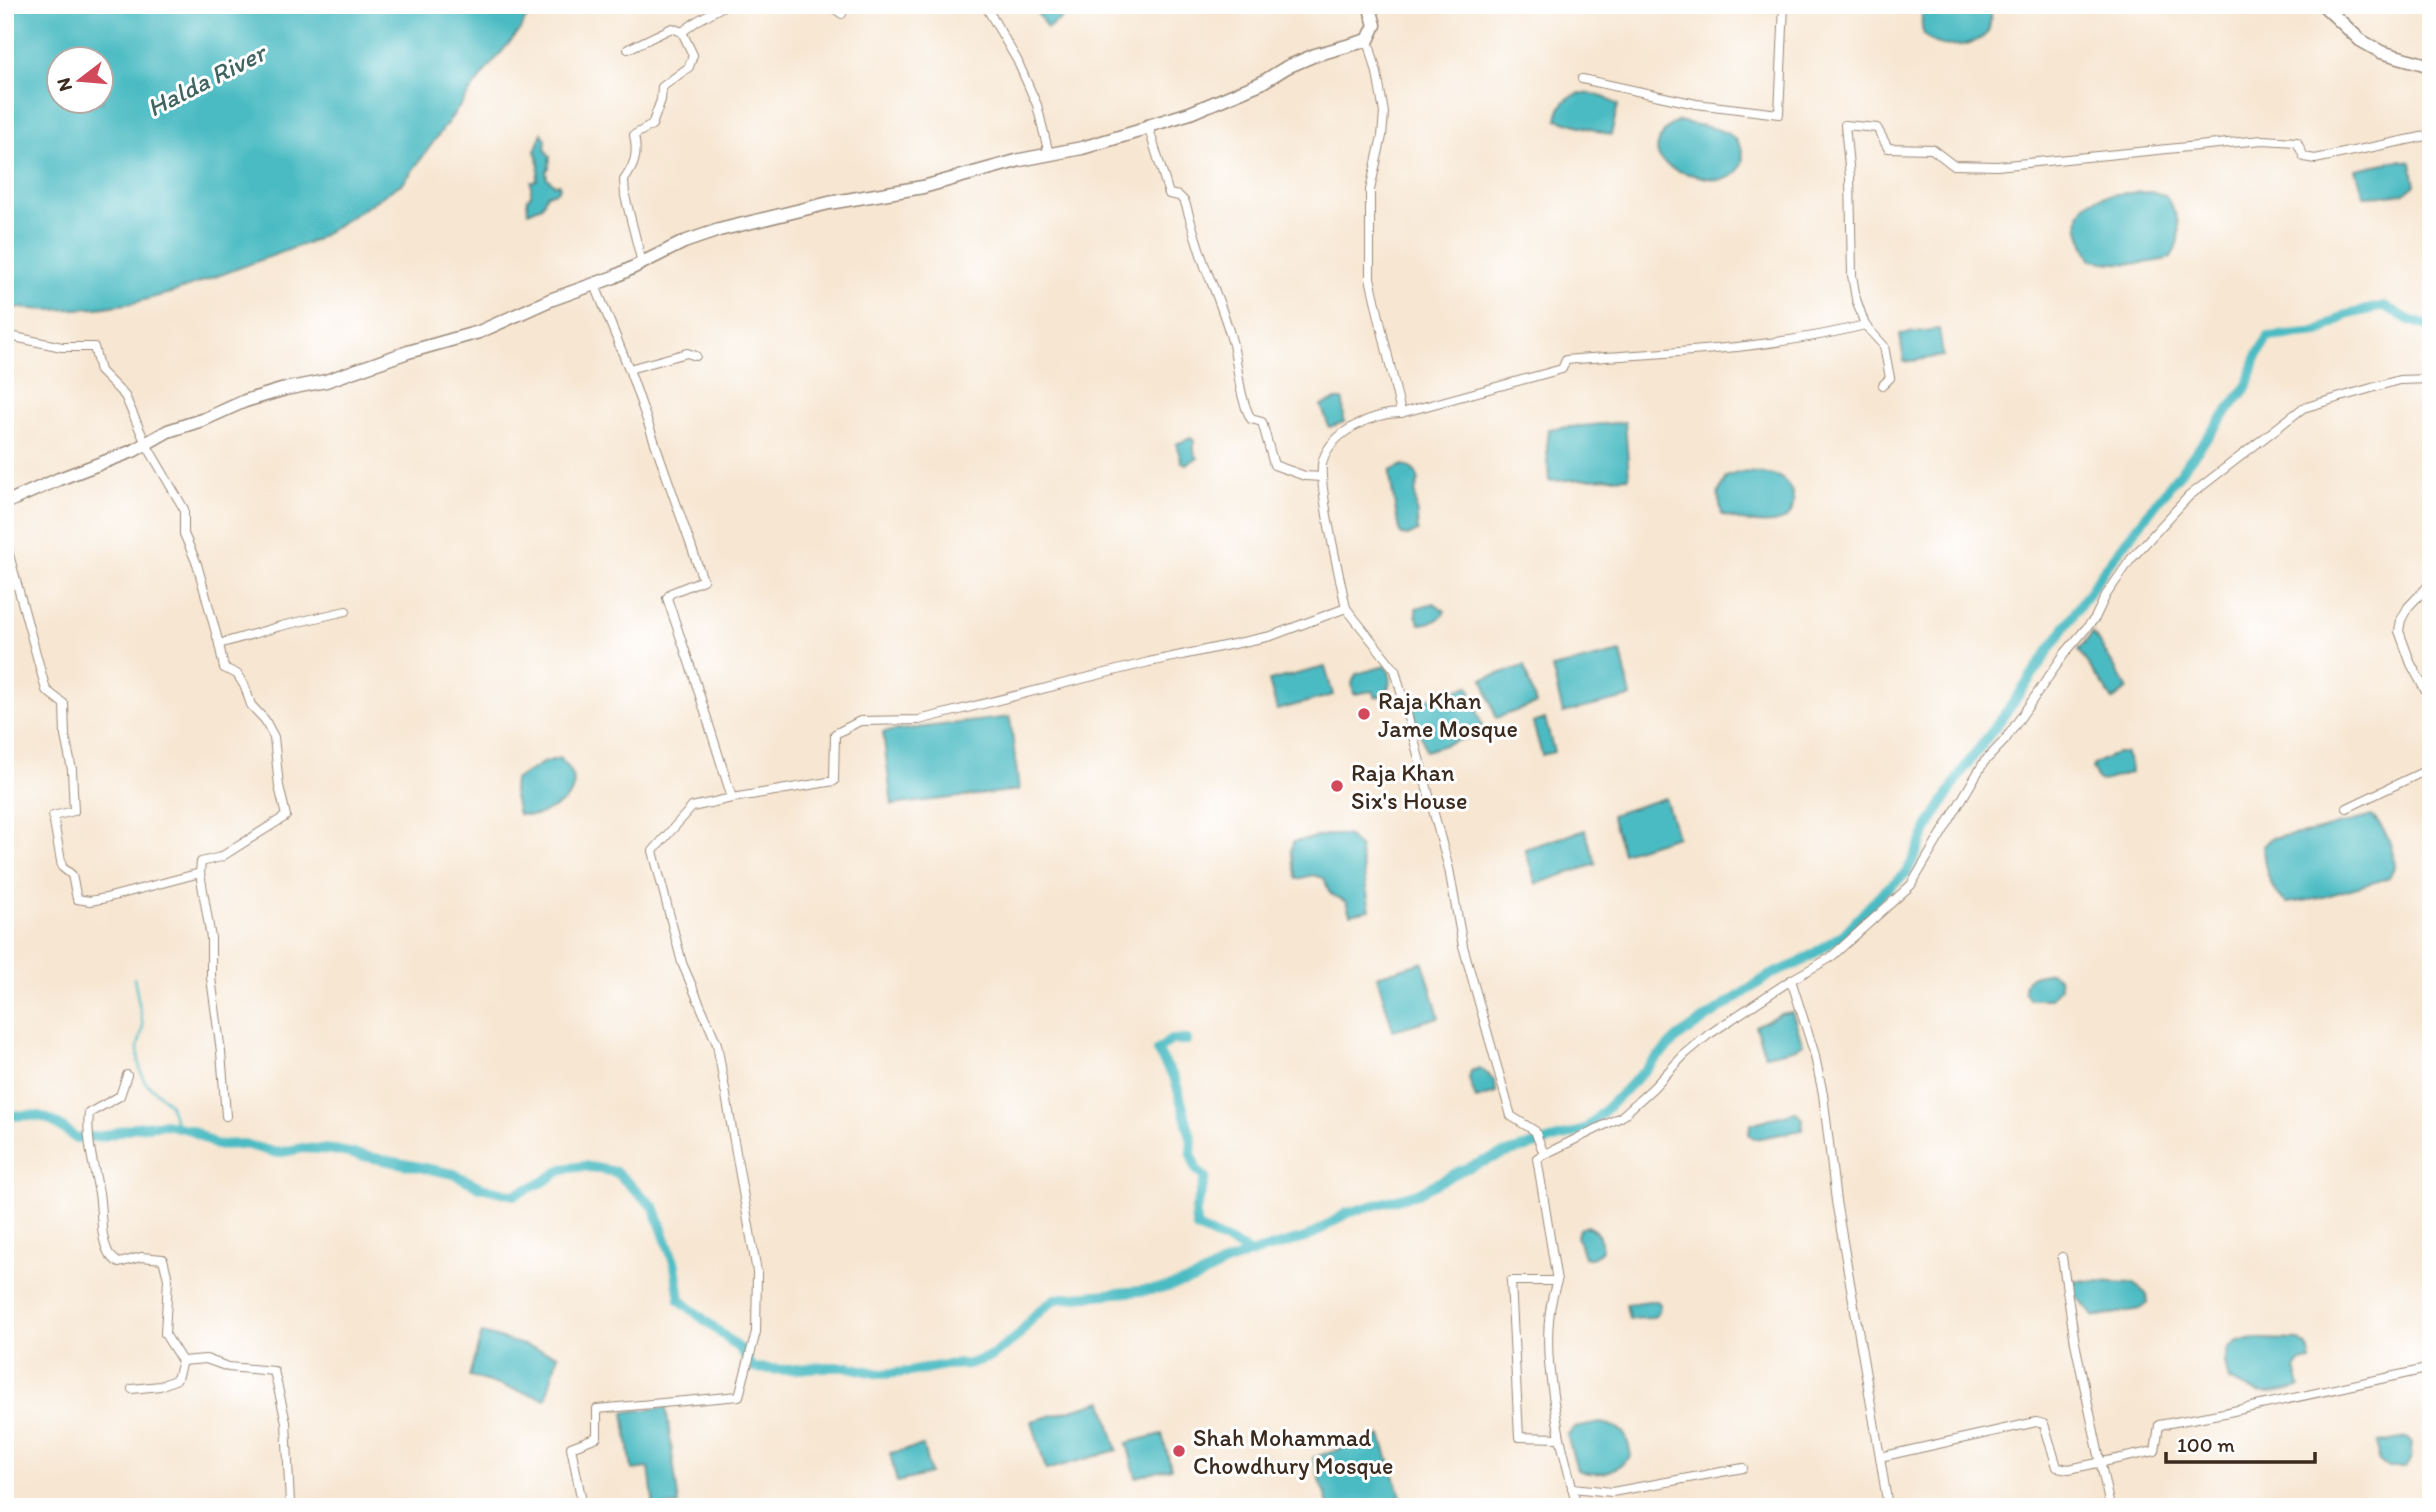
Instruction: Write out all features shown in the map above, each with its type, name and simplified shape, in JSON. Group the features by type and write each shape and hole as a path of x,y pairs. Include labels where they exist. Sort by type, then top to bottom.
{"street":[{"path":"682,32 725,5"},
{"path":"813,5 832,7 842,14"},
{"path":"985,5 1017,60 1037,105 1049,154"},
{"path":"1369,5 1375,25 1368,40 1384,113 1382,136 1370,190 1370,278 1401,413"},
{"path":"1582,79 1696,104 1779,114 1784,5"},
{"path":"2323,5 2360,40 2381,52 2431,66"},
{"path":"628,49 672,28 682,32 694,55 689,67 662,87 661,100 652,125 634,135 637,150 634,167 624,180 625,196 642,263"},
{"path":"5,503 133,451 168,431 205,419 245,401 285,389 327,381 408,352 479,332 550,300 595,285 684,242 719,230 829,203 923,187 1049,154 1083,148 1190,113 1261,83 1286,67 1315,55 1368,40"},
{"path":"1148,125 1169,194 1179,196 1185,202 1206,268 1221,304 1233,344 1247,412 1251,419 1262,422 1274,465 1305,475 1322,477"},
{"path":"1883,385 1890,378 1884,346 1865,325 1856,299 1852,275 1850,183 1845,125 1877,128 1888,148 1932,149 1953,165 2039,163 2142,150 2263,141 2297,142 2304,157 2315,159 2431,135"},
{"path":"595,285 629,369 703,580 671,593 667,598 732,798"},
{"path":"1544,1154 1535,1131 1511,1116 1463,946 1449,869 1395,670 1346,608 1322,477 1322,461 1329,448 1344,433 1363,421 1562,369 1566,360 1718,350 1837,332 1865,325"},
{"path":"5,335 62,347 94,347 100,371 125,396 146,444 184,509 184,534 197,564 224,668 237,674 251,705 265,720 274,737 279,786 286,817 221,858 201,862 200,873 211,938 211,978 226,1116"},
{"path":"629,369 687,353 696,356"},
{"path":"1577,1507 1560,1438 1550,1372 1549,1304 1557,1281 1537,1158 1621,1117 1708,1035 1791,980 1830,958 1911,885 1984,762 2005,740 2065,653 2095,618 2106,595 2131,559 2189,496 2303,408 2399,380 2431,379"},
{"path":"5,540 46,690 64,704 74,811 54,816 62,867 72,875 77,899 90,901 106,898 200,873"},
{"path":"2431,583 2408,607 2399,631 2411,664 2431,701"},
{"path":"583,1507 571,1447 597,1437 597,1409 739,1396 756,1332 757,1272 717,1044 682,963 653,851 692,807 834,781 835,734 860,720 919,720 1149,662 1271,636 1346,608"},
{"path":"219,643 346,611"},
{"path":"2347,808 2431,768"},
{"path":"1791,980 1811,1042 1823,1094 1836,1201 1888,1507"},
{"path":"127,1075 120,1096 89,1113 91,1157 108,1255 119,1264 141,1257 163,1259 168,1279 165,1334 182,1361 177,1379 160,1386 132,1389"},
{"path":"2062,1257 2075,1343 2110,1507"},
{"path":"1557,1281 1511,1281 1519,1437 1560,1438"},
{"path":"182,1361 206,1359 228,1367 274,1371 286,1422 288,1507"},
{"path":"1880,1457 2036,1422 2044,1424 2057,1467 2069,1469 2155,1451 2159,1425 2431,1368"},
{"path":"1572,1488 1612,1492 1744,1468"}],"water":[{"name":"Halda River","path":"5,5 532,5 521,29 487,69 404,182 315,240 174,292 133,303 98,308 47,310 5,307"},
{"path":"1032,5 1081,5 1047,28"},
{"path":"1933,5 1989,5 1989,30 1981,38 1964,45 1934,43 1923,32 1922,24 1922,10"},
{"path":"1580,93 1600,95 1618,105 1611,135 1557,119 1564,102"},
{"path":"1678,121 1715,129 1734,138 1740,145 1743,160 1736,173 1730,177 1713,179 1673,169 1665,164 1657,149 1660,139 1672,124"},
{"path":"542,133 546,140 545,149 550,157 547,178 555,185 559,184 560,188 547,194 542,206 528,212 527,199 531,195 531,181 536,181 539,169 535,151"},
{"path":"2400,160 2411,162 2415,185 2404,194 2364,196 2356,169"},
{"path":"2151,192 2165,195 2177,218 2178,241 2171,258 2132,264 2092,260 2078,223 2081,211 2088,203 2099,198 2114,194"},
{"path":"1939,329 1943,356 1904,362 1900,334"},
{"path":"1343,400 1344,422 1329,427 1321,405"},
{"path":"1625,422 1629,477 1549,481 1549,429"},
{"path":"1191,438 1198,458 1186,464 1182,462 1176,444"},
{"path":"1403,465 1411,468 1419,480 1415,492 1418,531 1408,536 1402,535 1399,530 1390,477 1390,471"},
{"path":"1740,472 1770,474 1787,483 1793,498 1792,510 1787,518 1778,522 1755,523 1722,515 1718,494 1726,477"},
{"path":"1434,603 1445,611 1435,621 1420,624 1416,608"},
{"path":"2093,633 2128,689 2113,700 2078,650"},
{"path":"1621,652 1631,697 1563,713 1552,668"},
{"path":"1386,666 1390,677 1388,694 1375,697 1372,691 1354,694 1352,683 1356,674"},
{"path":"1524,666 1536,704 1496,718 1483,679"},
{"path":"1325,667 1333,695 1277,710 1269,681"},
{"path":"1469,686 1484,732 1426,751 1411,704"},
{"path":"1010,717 1019,790 892,805 883,732"},
{"path":"1545,719 1554,752 1542,755 1533,723"},
{"path":"2117,753 2125,753 2131,772 2104,781 2098,780 2092,768 2094,764"},
{"path":"559,758 571,772 573,779 571,793 567,799 541,814 518,814 513,792 514,780 543,763"},
{"path":"1665,798 1677,836 1623,853 1611,815"},
{"path":"2372,816 2385,833 2392,851 2395,866 2389,878 2316,899 2287,903 2281,898 2272,885 2265,862 2263,846 2271,838 2311,832"},
{"path":"1585,830 1596,864 1536,884 1525,849"},
{"path":"1327,835 1346,835 1359,847 1370,910 1350,914 1346,902 1330,893 1324,878 1313,875 1297,879 1291,851 1293,842"},
{"path":"1423,962 1439,1017 1393,1030 1377,976"},
{"path":"2051,972 2059,978 2060,988 2050,999 2030,999 2024,991 2026,981 2032,976"},
{"path":"1792,1012 1803,1044 1797,1048 1765,1055 1755,1026 1780,1014"},
{"path":"1480,1068 1495,1081 1496,1093 1476,1099 1469,1079 1471,1071"},
{"path":"1795,1112 1803,1119 1802,1130 1755,1139 1749,1134 1750,1124"},
{"path":"1586,1226 1596,1232 1601,1242 1602,1250 1592,1258 1584,1257 1577,1236 1579,1229"},
{"path":"2073,1280 2132,1283 2147,1294 2148,1303 2140,1309 2095,1317 2070,1289 2069,1284"},
{"path":"1650,1301 1660,1304 1659,1312 1653,1318 1629,1319 1626,1304"},
{"path":"482,1333 558,1355 546,1399 469,1376"},
{"path":"2299,1340 2308,1348 2311,1361 2300,1363 2295,1369 2300,1387 2264,1393 2229,1380 2225,1363 2228,1348 2238,1341"},
{"path":"1103,1401 1117,1450 1046,1470 1032,1421"},
{"path":"666,1407 679,1505 654,1507 649,1468 632,1470 624,1412"},
{"path":"1601,1423 1620,1429 1628,1442 1631,1456 1606,1472 1577,1470 1567,1435 1574,1428"},
{"path":"1162,1434 1171,1468 1136,1477 1127,1443"},
{"path":"1381,1436 1401,1496 1368,1507 1329,1507 1313,1458"},
{"path":"2407,1438 2412,1442 2410,1460 2405,1468 2388,1468 2379,1461 2378,1443"},
{"path":"923,1446 930,1474 897,1482 890,1453"}],"waterway":[{"path":"5,1116 43,1117 75,1138 104,1136 135,1127 165,1124 191,1130 216,1145 244,1144 277,1153 303,1148 334,1150 454,1174 480,1187 514,1195 543,1182 563,1169 584,1166 616,1172 654,1207 675,1265 680,1300 740,1349 753,1368 786,1370 849,1367 880,1374 969,1364 992,1356 1018,1336 1034,1316 1055,1299 1160,1289 1195,1279 1249,1254 1308,1237 1347,1213 1418,1193 1462,1170 1503,1154 1585,1130 1677,1038 1770,975 1799,963 1844,934 1882,893 1907,872 1931,822 1963,770 2013,703 2104,570 2248,385 2255,360 2268,337 2319,332 2346,315 2384,306 2409,320 2431,327"},
{"path":"134,978 143,1026 138,1047 139,1064 144,1081 169,1103 177,1127"},
{"path":"1187,1040 1171,1040 1157,1051 1175,1079 1192,1141 1191,1153 1196,1169 1205,1178 1196,1209 1197,1228 1242,1248 1249,1254"}],"place":[{"name":"Raja Khan Jame Mosque","path":"1364,714"},
{"name":"Raja Khan Six's House","path":"1337,786"},
{"name":"Shah Mohammad Chowdhury Mosque","path":"1179,1451"}]}
